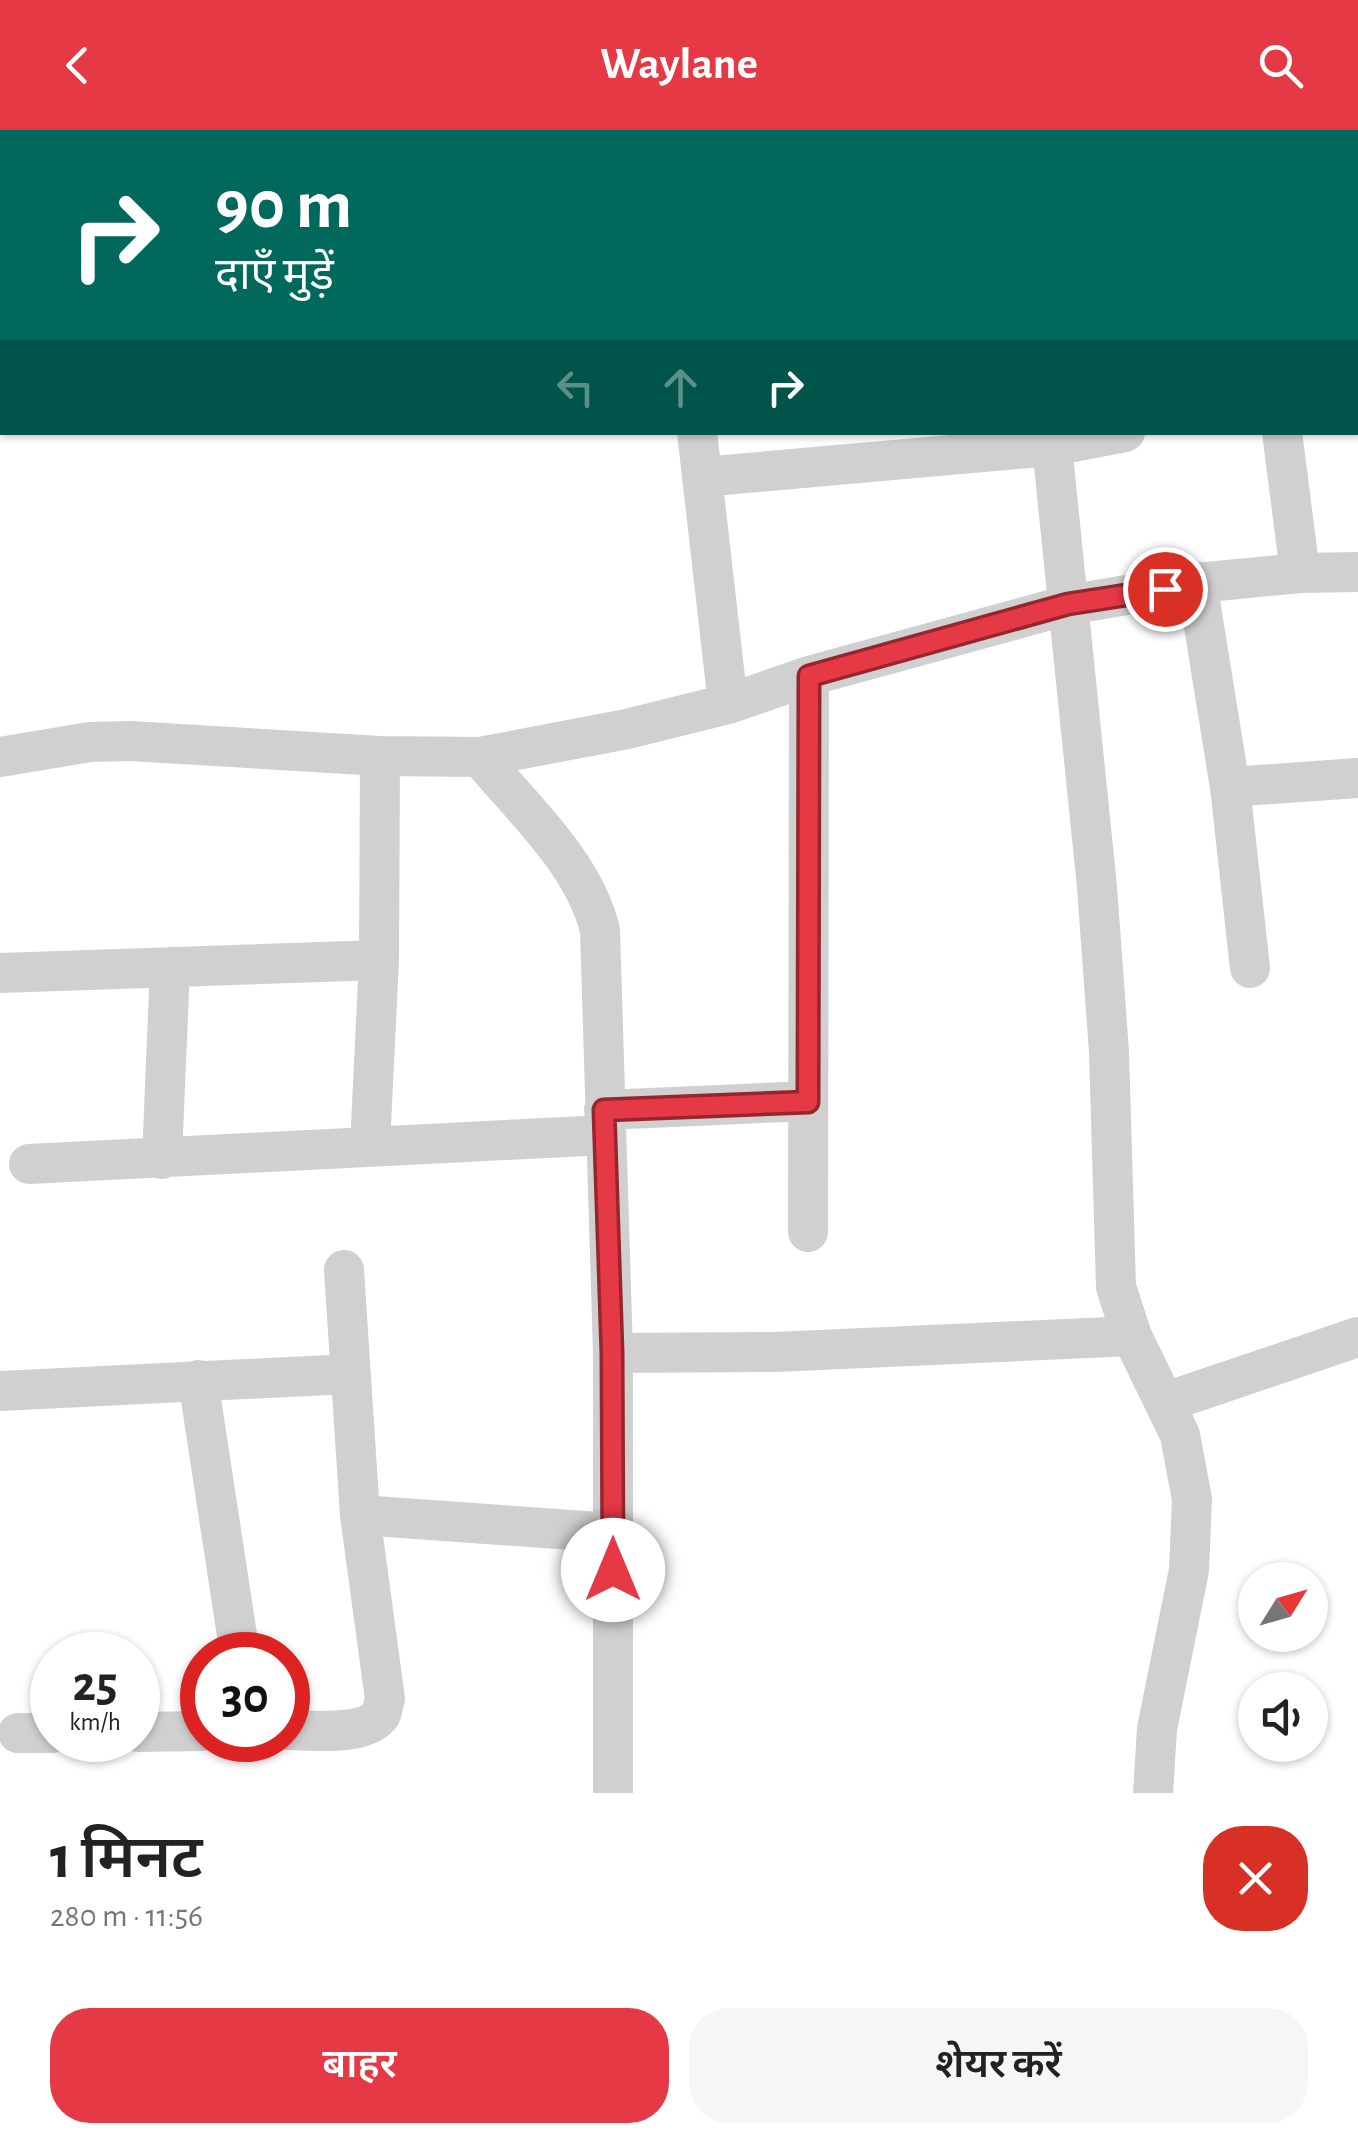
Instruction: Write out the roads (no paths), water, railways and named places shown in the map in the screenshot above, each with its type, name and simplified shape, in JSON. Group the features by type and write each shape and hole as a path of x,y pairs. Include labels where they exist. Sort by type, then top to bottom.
{"street":[{"path":"697,435 728,704"},
{"path":"702,476 1052,446 1110,435"},
{"path":"1282,435 1300,573"},
{"path":"1052,446 1085,749 1108,1033 1116,1286 1132,1336 1180,1435 1192,1498 1189,1570 1157,1729 1153,1793"},
{"path":"0,757 90,742 130,742 480,758 728,704 809,676 1068,604 1197,584 1300,573 1358,572"},
{"path":"1197,584 1230,788 1250,968"},
{"path":"808,1232 809,676"},
{"path":"370,1146 379,960 380,756"},
{"path":"480,758 550,840 593,902 600,930 612,1353 613,1793"},
{"path":"1230,788 1358,778"},
{"path":"2,973 379,960"},
{"path":"162,1159 170,966"},
{"path":"29,1164 370,1146 808,1102"},
{"path":"310,1730 349,1730 368,1725 380,1715 385,1698 360,1515 344,1270"},
{"path":"612,1353 775,1352 1132,1336"},
{"path":"1166,1402 1358,1337"},
{"path":"0,1391 351,1374"},
{"path":"198,1380 236,1632"},
{"path":"360,1515 613,1533"}]}
